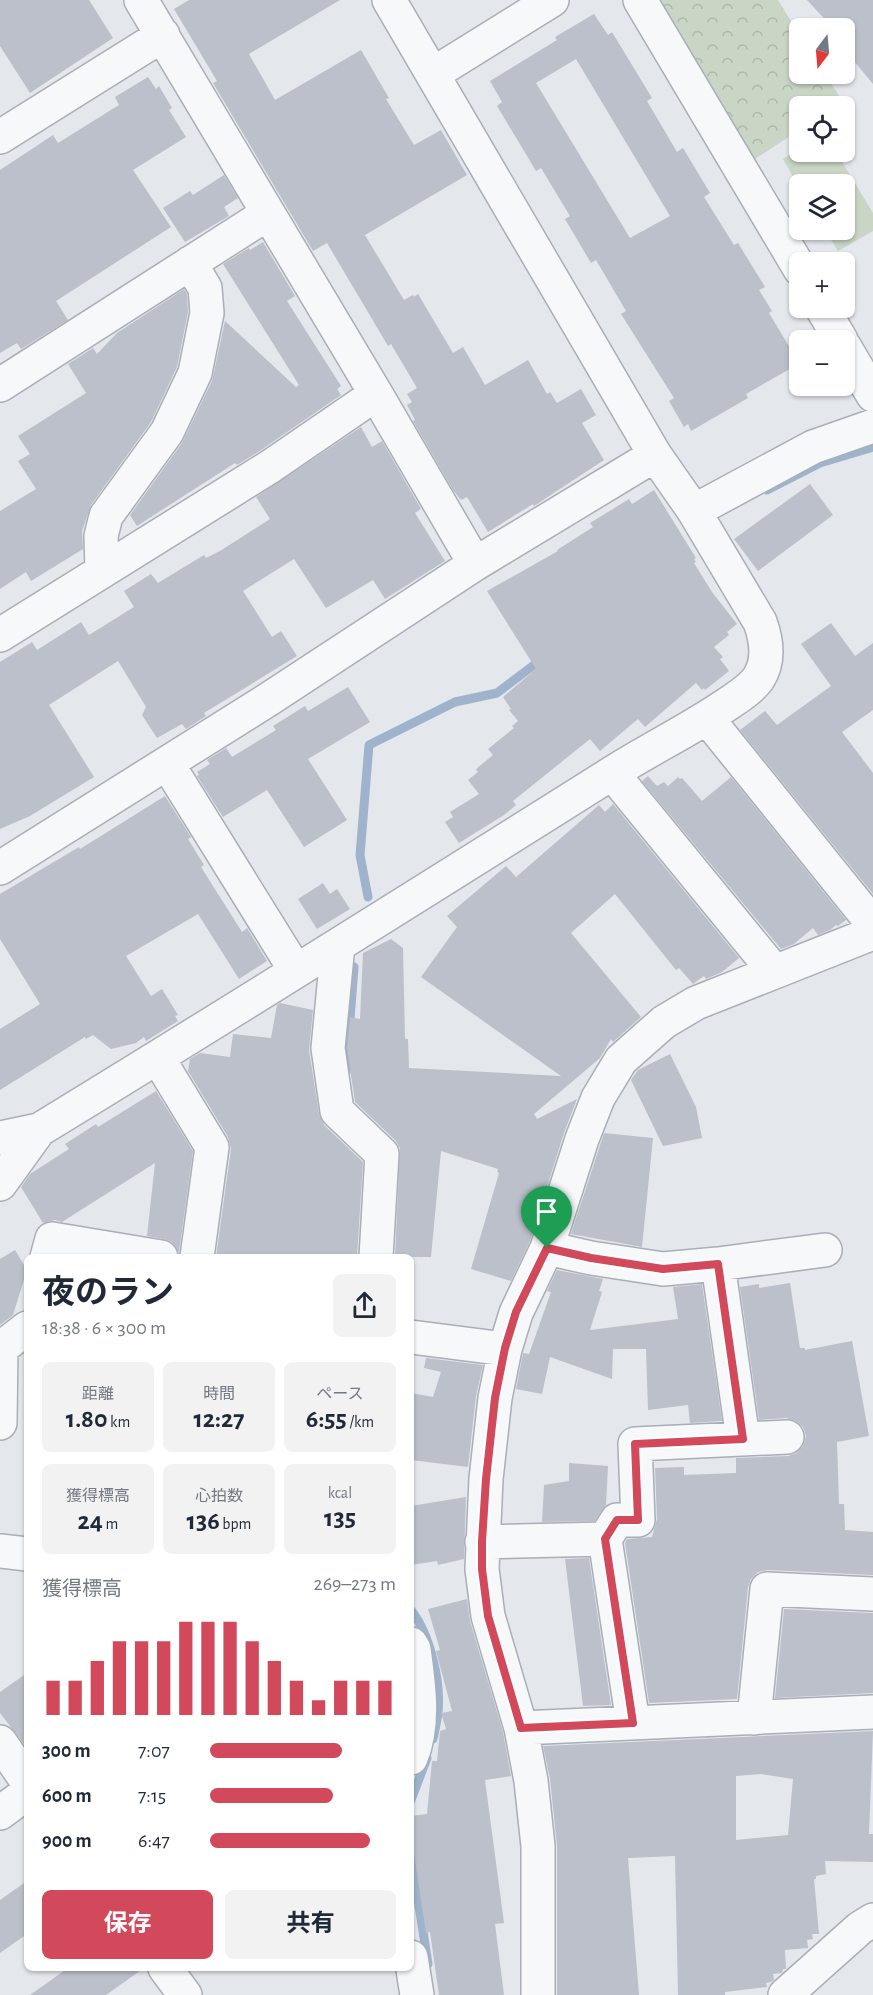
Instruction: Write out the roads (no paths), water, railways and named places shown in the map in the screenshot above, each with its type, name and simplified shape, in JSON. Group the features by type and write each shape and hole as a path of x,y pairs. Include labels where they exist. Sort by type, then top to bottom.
{"street":[{"path":"141,0 475,564"},
{"path":"0,1138 39,1130 445,880 612,773 707,718 744,693 758,678 767,658 766,639 760,622 699,521 655,455 389,0"},
{"path":"434,74 552,0"},
{"path":"640,0 790,252"},
{"path":"0,137 163,35"},
{"path":"0,385 267,214"},
{"path":"102,571 101,536 106,516 167,432 195,373 207,313 205,288 190,263"},
{"path":"855,365 873,395"},
{"path":"0,635 271,466 376,394"},
{"path":"699,521 813,447 873,426"},
{"path":"0,868 475,564 655,455"},
{"path":"707,718 873,924"},
{"path":"167,763 296,971"},
{"path":"612,773 774,971"},
{"path":"538,1995 538,1846 531,1781 521,1728 488,1616 482,1569 486,1479 495,1398 505,1348 516,1312 547,1248 582,1139 598,1098 621,1060 664,1022 696,1003 873,933"},
{"path":"338,945 328,1048 337,1111 382,1154 376,1254"},
{"path":"158,1058 212,1147 197,1254"},
{"path":"0,1184 39,1130"},
{"path":"48,1254 52,1239 143,1254"},
{"path":"547,1248 591,1258 663,1269 825,1251"},
{"path":"718,1264 743,1439"},
{"path":"0,1423 1,1349 24,1330"},
{"path":"414,1337 505,1348"},
{"path":"633,1723 605,1539 617,1520 638,1520 635,1444 787,1437"},
{"path":"482,1542 605,1539"},
{"path":"0,1551 24,1554"},
{"path":"754,1718 767,1588 873,1594"},
{"path":"414,1649 420,1689 415,1724 417,1744 414,1751"},
{"path":"521,1728 873,1712"},
{"path":"0,1742 24,1777"},
{"path":"0,1813 24,1795"},
{"path":"784,1995 860,1928 873,1920"},
{"path":"413,1971 417,1995"}],"waterway":[{"path":"767,490 820,463 873,447"},
{"path":"368,897 360,855 369,745 455,702 497,693 542,659"},
{"path":"346,1072 354,967"},
{"path":"414,1614 429,1645 436,1672 438,1712 433,1739"},
{"path":"414,1792 427,1758"},
{"path":"414,1873 428,1964"}]}
